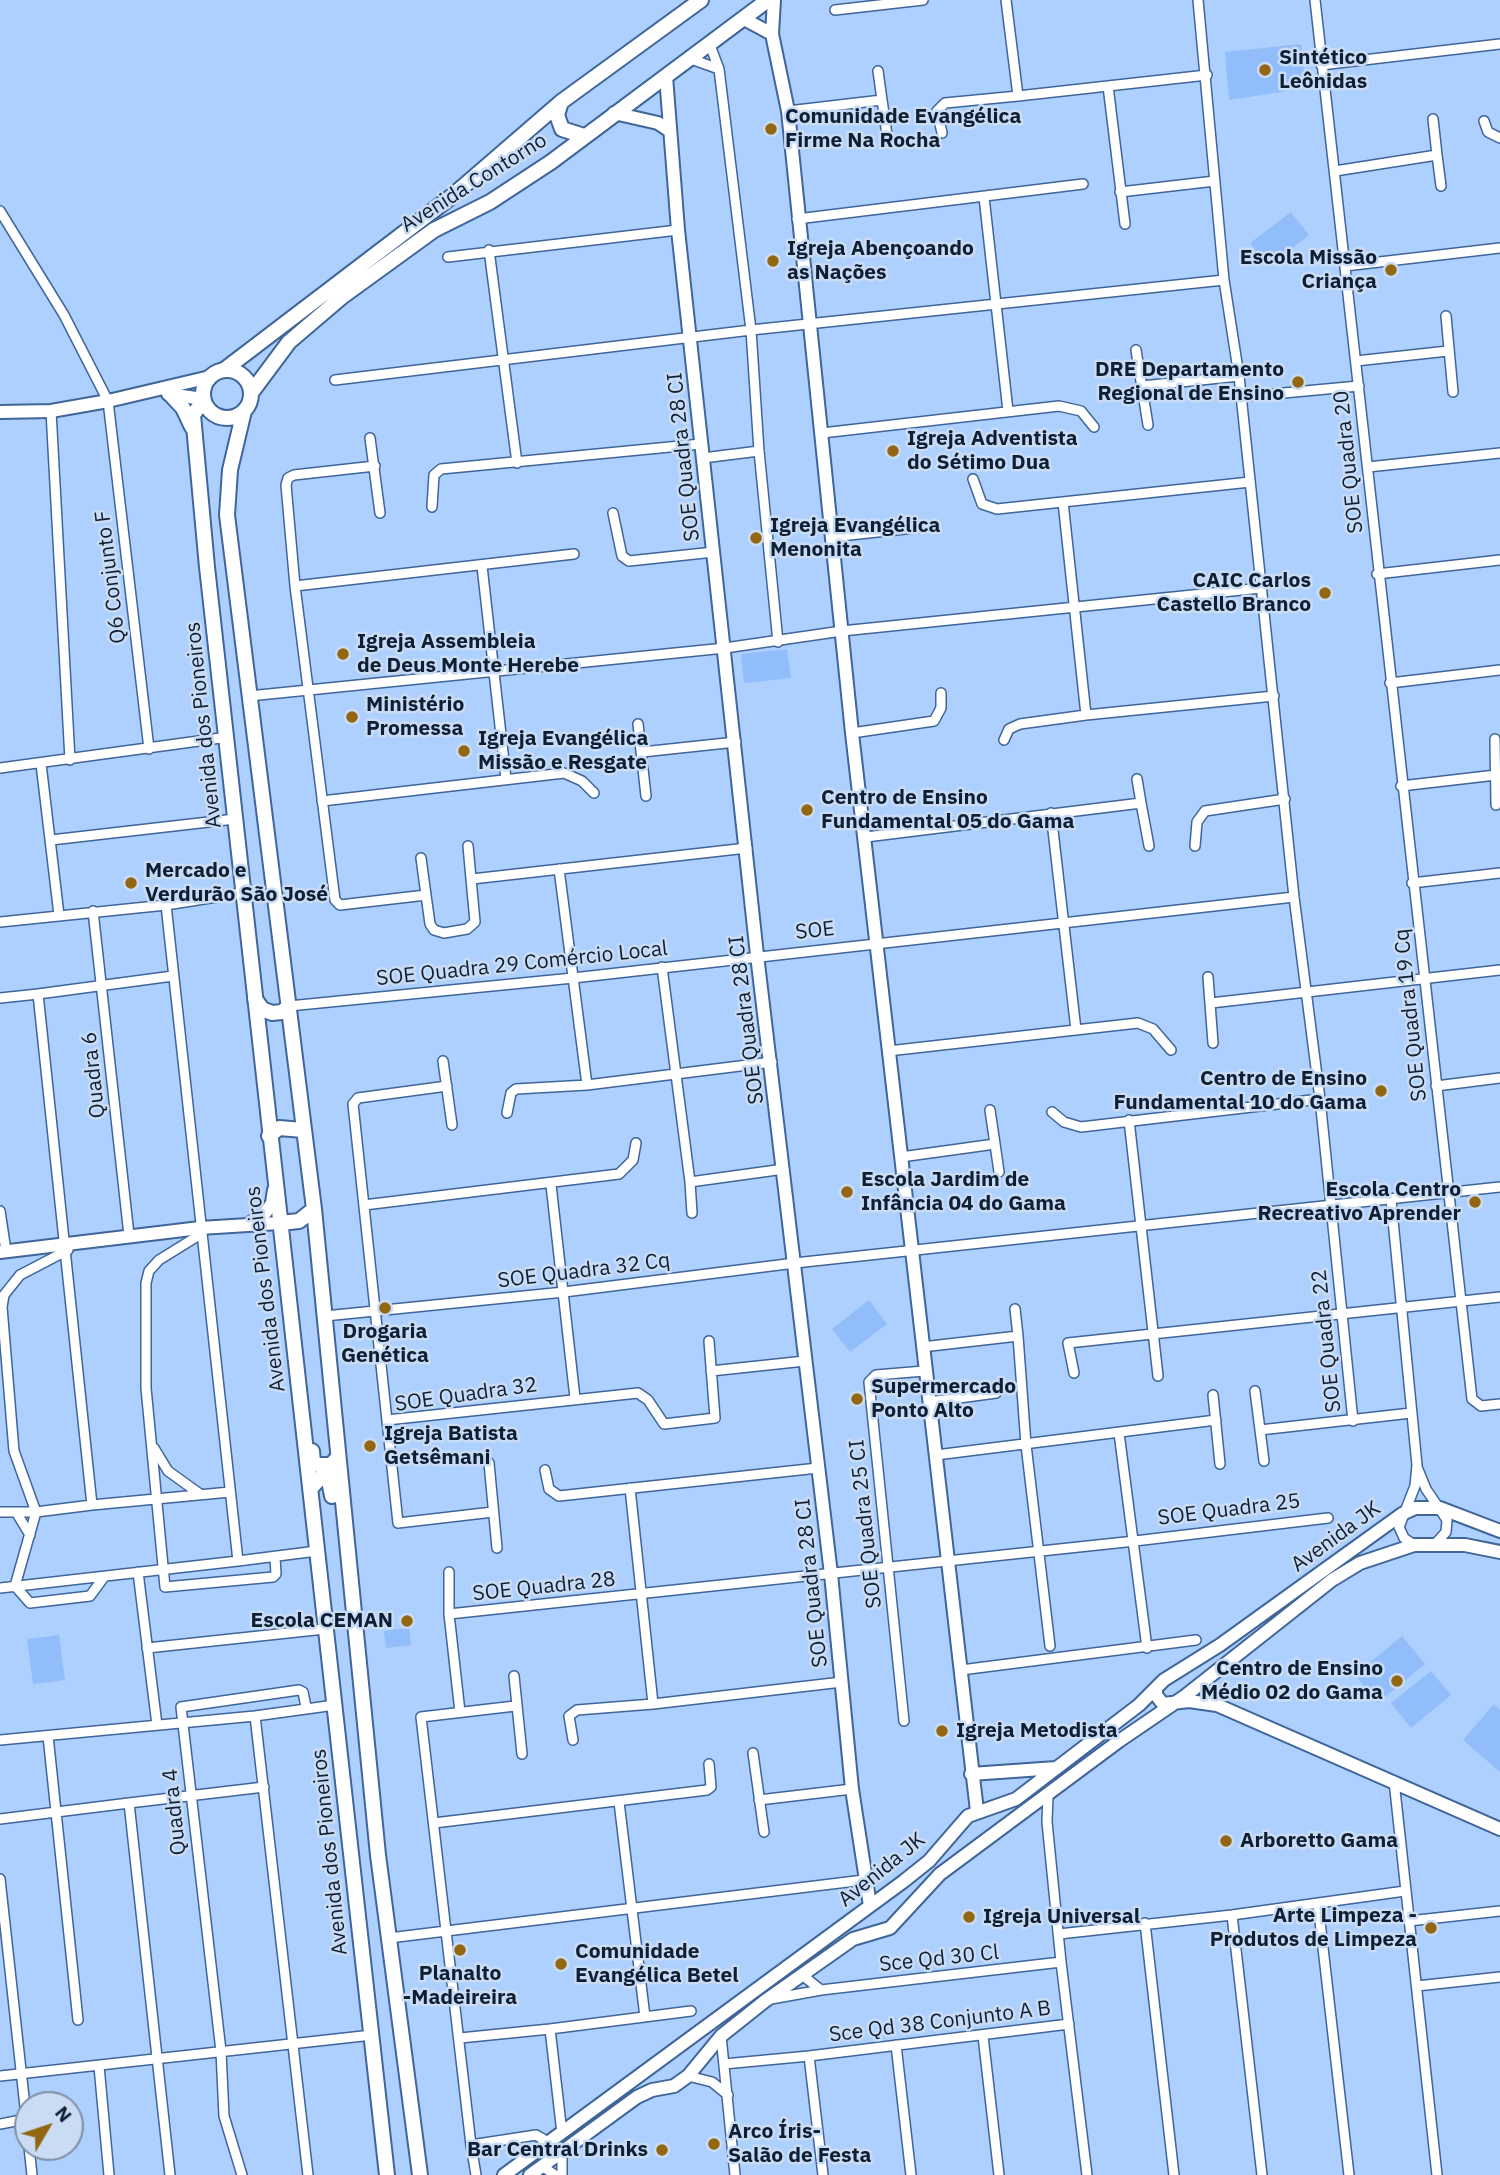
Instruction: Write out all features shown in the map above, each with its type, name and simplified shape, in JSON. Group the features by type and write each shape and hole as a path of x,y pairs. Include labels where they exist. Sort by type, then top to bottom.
{"main road":[{"name":"Avenida Contorno","path":"224,370 451,197 561,102 701,0"},
{"name":"Avenida Contorno","path":"251,393 289,342 343,296 434,230 490,202 691,59 768,0"},
{"path":"561,102 557,116 562,129 584,136"},
{"path":"244,411 225,418 211,413 203,400 204,387 210,377 224,370 232,370 246,378 251,393 244,411 227,490 314,1209 344,1536 378,1855 420,2175"},
{"path":"163,393 183,408 194,431"},
{"name":"Avenida dos Pioneiros","path":"203,400 193,415 207,567 387,2175"},
{"path":"207,567 222,559 235,563"},
{"path":"255,999 262,1009 272,1013 282,1012 289,1006"},
{"path":"269,1136 279,1128 290,1126 303,1130"},
{"path":"280,1223 299,1221 314,1209"},
{"path":"299,1382 305,1390 313,1463 331,1465 338,1457"},
{"path":"310,1488 321,1477 331,1478 333,1521 344,1536"},
{"path":"352,1857 359,1863 369,1865 375,1863 378,1855"},
{"path":"355,1885 359,1876 368,1872 381,1878"}],"street":[{"path":"774,0 772,34 788,111 797,219 852,733 971,1774 982,1810 998,1818 998,1830"},
{"path":"835,10 923,0"},
{"path":"1006,0 1018,96"},
{"name":"SOE Quadra 22","path":"1198,0 1224,280 1239,376 1294,897 1320,1099 1353,1421 1260,1430"},
{"name":"SOE Quadra 20","path":"1315,0 1406,833"},
{"path":"744,19 772,34"},
{"path":"1321,65 1500,44"},
{"path":"710,45 719,69 751,330 759,451 778,642"},
{"path":"691,59 719,69"},
{"path":"877,71 887,135"},
{"path":"942,133 937,111 945,103 1207,75"},
{"name":"SOE Quadra 28 CI","path":"666,76 667,129 736,742 757,955 772,1062 864,1880 865,1910 862,1927 874,1936"},
{"path":"1108,86 1125,224"},
{"path":"788,111 882,100"},
{"path":"614,113 658,123 667,129"},
{"path":"1433,119 1441,186"},
{"path":"1484,121 1488,132 1500,138"},
{"path":"1335,171 1437,155"},
{"path":"1120,192 1215,181"},
{"path":"797,219 1083,184"},
{"path":"984,197 1008,411"},
{"name":"Q6 Conjunto F","path":"0,211 64,315 107,401 149,749"},
{"path":"448,257 489,250 678,230"},
{"path":"1345,266 1500,248"},
{"path":"489,250 517,463"},
{"path":"335,380 751,330 1224,280"},
{"path":"1446,316 1453,392"},
{"path":"1136,350 1148,425"},
{"path":"1356,361 1448,351"},
{"path":"1142,386 1239,376"},
{"path":"0,412 51,411 163,393 210,377"},
{"path":"1240,397 1359,386"},
{"path":"163,393 203,400"},
{"path":"822,433 1008,411 1073,407 1081,411 1094,427"},
{"path":"51,411 70,760"},
{"path":"370,438 380,513"},
{"path":"432,507 434,475 441,469 701,444"},
{"path":"703,458 759,451"},
{"path":"1368,467 1500,453"},
{"path":"375,466 288,478 286,485 295,586 337,903 426,895"},
{"path":"973,479 978,496 987,507 1018,508 1250,482"},
{"path":"1063,502 1086,715"},
{"path":"613,513 622,556 629,561 714,552"},
{"path":"831,537 933,526"},
{"path":"295,586 574,554"},
{"path":"1377,574 1500,560"},
{"path":"482,566 506,779"},
{"path":"250,696 725,648 842,631 1261,587"},
{"path":"1390,682 1500,670"},
{"path":"852,733 934,721 942,708 941,693"},
{"path":"1004,740 1009,730 1020,724 1274,696"},
{"path":"638,724 646,796"},
{"path":"0,768 228,737"},
{"path":"1495,739 1496,805"},
{"path":"642,752 736,742"},
{"path":"41,764 59,915"},
{"path":"322,801 564,773 582,781 594,793"},
{"path":"1401,786 1496,775"},
{"path":"1136,779 1149,846"},
{"path":"1195,846 1197,822 1205,811 1285,799"},
{"path":"866,837 1141,803"},
{"path":"1051,813 1076,1030"},
{"path":"51,840 236,819"},
{"name":"SOE Quadra 19 Cq","path":"1406,833 1472,1399 1481,1406 1500,1404"},
{"path":"421,858 430,924 434,930 444,933 467,929 475,922 468,846"},
{"path":"472,879 747,848"},
{"path":"559,869 587,1085"},
{"path":"1412,883 1500,873"},
{"path":"0,922 166,905 242,893"},
{"name":"SOE","path":"757,955 1294,897"},
{"path":"166,905 238,1561"},
{"name":"Quadra 6","path":"93,911 129,1235"},
{"name":"SOE Quadra 29 Comércio Local","path":"289,1006 573,978 757,955"},
{"path":"662,967 692,1213"},
{"path":"1211,1003 1500,970"},
{"path":"0,998 173,976"},
{"path":"1208,977 1213,1043"},
{"path":"38,994 67,1247 92,1505"},
{"path":"888,1051 1076,1030 1147,1025 1171,1049"},
{"path":"443,1060 452,1125"},
{"path":"508,1113 512,1093 516,1089 587,1085 772,1062"},
{"path":"1436,1086 1500,1078"},
{"path":"387,1420 355,1100 447,1086"},
{"path":"1052,1112 1064,1122 1081,1127 1320,1099"},
{"path":"990,1110 999,1172"},
{"path":"1129,1120 1158,1376"},
{"path":"364,1205 551,1185 619,1174 633,1160 636,1143"},
{"path":"901,1157 995,1144"},
{"path":"690,1182 783,1169"},
{"path":"551,1185 575,1398"},
{"path":"248,1224 272,1203 275,1186"},
{"path":"795,1263 1500,1187"},
{"path":"1391,1200 1417,1465 1415,1486 1399,1527 1405,1538 1414,1545"},
{"path":"0,1211 3,1252 67,1247 129,1235 280,1223"},
{"path":"200,1231 159,1260 149,1270 146,1283 146,1388 164,1587 168,1589 272,1577 276,1574 275,1557"},
{"path":"15,1586 36,1512 14,1451 2,1307 4,1295 20,1275 67,1247"},
{"name":"SOE Quadra 32 Cq","path":"325,1316 564,1292 795,1263"},
{"path":"1074,1373 1068,1343 1500,1297"},
{"path":"1015,1309 1026,1445 1051,1646"},
{"path":"922,1347 1018,1336"},
{"path":"709,1341 711,1371 806,1361"},
{"name":"SOE Quadra 32","path":"493,1513 398,1523 387,1420 638,1393 648,1400 664,1424 715,1418 711,1371"},
{"name":"SOE Quadra 25 CI","path":"904,1721 869,1382 876,1375 924,1371"},
{"path":"1255,1391 1264,1461"},
{"path":"929,1402 996,1394"},
{"path":"1213,1395 1220,1464"},
{"path":"1353,1421 1411,1413"},
{"path":"936,1455 1216,1420"},
{"name":"SOE Quadra 25","path":"1119,1433 1135,1541 1146,1648"},
{"path":"152,1443 168,1471 201,1495"},
{"path":"489,1463 497,1548"},
{"path":"1417,1465 1426,1489 1440,1508 1448,1526 1436,1543"},
{"path":"545,1470 548,1489 559,1496 818,1468"},
{"name":"SOE Quadra 28","path":"630,1488 653,1704"},
{"path":"0,1512 36,1512 230,1492"},
{"name":"Avenida JK","path":"504,2175 929,1861 962,1821 982,1810 1016,1799 1131,1712 1156,1688 1402,1514 1415,1508 1440,1508 1500,1531"},
{"path":"16,1512 30,1535"},
{"name":"SOE Quadra 25","path":"888,1567 1328,1518"},
{"name":"Avenida JK","path":"530,2175 636,2097 674,2086 688,2076 721,2036 765,2001 853,1939 874,1936 899,1922 931,1882 1197,1685 1332,1580 1360,1563 1414,1545 1436,1543 1500,1552"},
{"path":"0,1588 317,1551"},
{"name":"SOE Quadra 28","path":"449,1614 888,1567"},
{"path":"138,1572 157,1725"},
{"name":"SOE Quadra 28","path":"449,1572 449,1614 460,1712"},
{"path":"15,1586 30,1604 90,1596 104,1577"},
{"path":"147,1648 325,1629"},
{"path":"961,1670 1196,1640"},
{"path":"1185,1668 1195,1676 1197,1685 1217,1705"},
{"path":"514,1676 522,1754"},
{"path":"573,1740 571,1713 842,1682"},
{"path":"1156,1688 1158,1700 1170,1705 1189,1701 1217,1705 1500,1829"},
{"path":"183,1721 181,1707 184,1705 299,1690 303,1692 306,1707"},
{"path":"0,1740 255,1716 335,1705"},
{"path":"476,2175 421,1717 515,1706"},
{"path":"255,1716 307,2175"},
{"name":"Quadra 4","path":"183,1721 221,2051 224,2116 242,2175"},
{"path":"48,1736 78,2020"},
{"path":"753,1753 765,1832"},
{"path":"433,1823 707,1790 711,1787 709,1764"},
{"path":"971,1774 1056,1768"},
{"path":"1394,1781 1437,2175"},
{"path":"0,1819 264,1787"},
{"path":"760,1800 852,1789"},
{"path":"1048,1796 1047,1822 1061,1962 1087,2175"},
{"path":"619,1802 645,2017"},
{"path":"129,1803 170,2175"},
{"path":"1030,1809 1047,1822"},
{"path":"0,1879 23,2091"},
{"path":"389,1938 864,1880"},
{"path":"1059,1934 1232,1915 1405,1891"},
{"path":"1318,1904 1349,2175"},
{"path":"1409,1921 1500,1911"},
{"path":"1232,1915 1262,2175"},
{"path":"1145,1923 1174,2175"},
{"name":"Sce Qd 30 Cl","path":"765,2001 821,1990 1061,1962"},
{"path":"807,1971 807,1979 821,1990"},
{"path":"1418,1986 1500,1977"},
{"path":"460,2038 691,2011"},
{"name":"Sce Qd 38 Conjunto A B","path":"823,2175 808,2056 1069,2024"},
{"path":"550,2029 562,2133"},
{"path":"0,2076 372,2035"},
{"path":"721,2036 735,2175"},
{"path":"983,2036 999,2175"},
{"path":"896,2045 911,2175"},
{"path":"724,2064 808,2056"},
{"path":"99,2066 109,2175"},
{"path":"652,2068 652,2080 661,2088"},
{"path":"688,2076 712,2082 728,2095"},
{"path":"471,2145 536,2135 548,2142"},
{"path":"562,2151 562,2175"},
{"path":"542,2166 555,2175"}],"shaded area":[{"name":"Sintético Leônidas","path":"1301,44 1306,88 1229,100 1225,52"},
{"path":"1291,212 1309,235 1268,267 1250,243"},
{"path":"787,649 791,678 744,683 741,654"},
{"path":"869,1300 887,1324 850,1352 832,1329"},
{"path":"409,1628 411,1645 386,1648 384,1631"},
{"path":"59,1635 65,1680 33,1684 27,1639"},
{"path":"1402,1636 1425,1664 1378,1703 1355,1675"},
{"path":"1431,1671 1451,1695 1411,1728 1391,1703"},
{"path":"1494,1704 1500,1710 1500,1772 1463,1740"}],"place":[{"name":"Sintético Leônidas","path":"1265,70"},
{"name":"Comunidade Evangélica Firme Na Rocha","path":"771,129"},
{"name":"Igreja Abençoando as Nações","path":"773,261"},
{"name":"Escola Missão Criança","path":"1391,270"},
{"name":"DRE Departamento Regional de Ensino","path":"1298,382"},
{"name":"Igreja Adventista do Sétimo Dua","path":"893,451"},
{"name":"Igreja Evangélica Menonita","path":"756,538"},
{"name":"CAIC Carlos Castello Branco","path":"1325,593"},
{"name":"Igreja Assembleia de Deus Monte Herebe","path":"343,654"},
{"name":"Ministério Promessa","path":"352,717"},
{"name":"Igreja Evangélica Missão e Resgate","path":"464,751"},
{"name":"Centro de Ensino Fundamental 05 do Gama","path":"807,810"},
{"name":"Mercado e Verdurão São José","path":"131,883"},
{"name":"Centro de Ensino Fundamental 10 do Gama","path":"1381,1091"},
{"name":"Escola Jardim de Infância 04 do Gama","path":"847,1192"},
{"name":"Escola Centro Recreativo Aprender","path":"1475,1202"},
{"name":"Drogaria Genética","path":"385,1308"},
{"name":"Supermercado Ponto Alto","path":"857,1399"},
{"name":"Igreja Batista Getsêmani","path":"370,1446"},
{"name":"Escola CEMAN","path":"407,1621"},
{"name":"Centro de Ensino Médio 02 do Gama","path":"1397,1681"},
{"name":"Igreja Metodista","path":"942,1731"},
{"name":"Arboretto Gama","path":"1226,1841"},
{"name":"Igreja Universal","path":"969,1917"},
{"name":"Arte Limpeza - Produtos de Limpeza","path":"1431,1928"},
{"name":"Planalto -Madeireira","path":"460,1950"},
{"name":"Comunidade Evangélica Betel","path":"561,1964"},
{"name":"Arco Íris- Salão de Festa","path":"714,2144"},
{"name":"Bar Central Drinks","path":"662,2150"}]}
